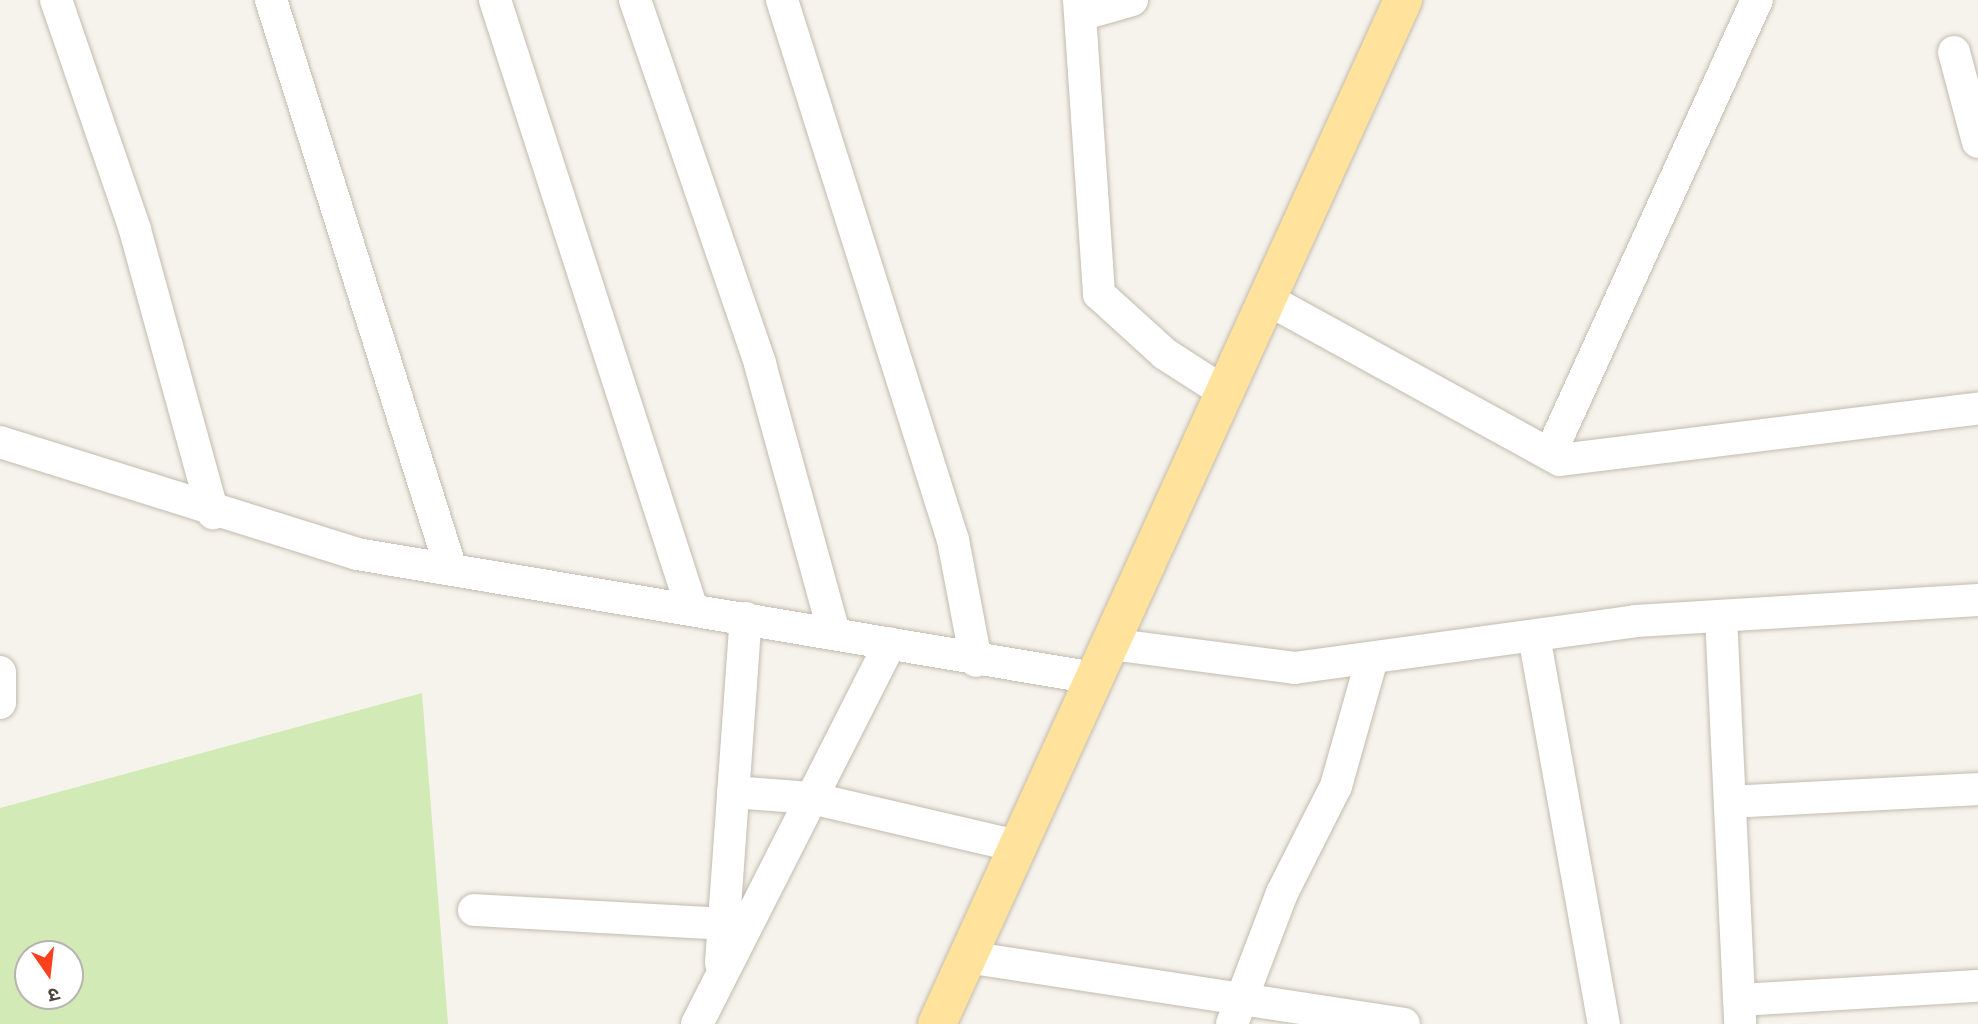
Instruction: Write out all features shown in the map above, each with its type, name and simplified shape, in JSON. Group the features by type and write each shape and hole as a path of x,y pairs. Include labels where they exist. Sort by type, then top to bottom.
{"main road":[{"path":"937,1024 1403,0"}],"street":[{"path":"56,0 135,230 213,513"},
{"path":"271,0 451,569"},
{"path":"495,0 692,609"},
{"path":"635,0 760,364 834,632"},
{"path":"782,0 953,540 976,661"},
{"path":"1132,0 1081,7 1099,294 1165,354 1224,392"},
{"path":"1550,454 1757,0"},
{"path":"1954,52 1978,142"},
{"path":"1267,299 1560,460 1978,409"},
{"path":"0,442 213,513 357,554 834,632 976,661 1094,678"},
{"path":"1110,644 1294,668 1534,636 1721,616 1978,600"},
{"path":"1721,616 1740,1012 1978,986"},
{"path":"720,979 746,618"},
{"path":"1534,636 1604,1024"},
{"path":"697,1024 890,643"},
{"path":"1238,1010 1282,893 1336,786 1372,659"},
{"path":"0,672 0,703"},
{"path":"1730,802 1978,789"},
{"path":"733,792 811,798 1018,846"},
{"path":"474,910 724,924"},
{"path":"967,957 1238,1010 1404,1024"}],"green space":[{"path":"422,693 448,1024 0,1024 0,808"}]}
